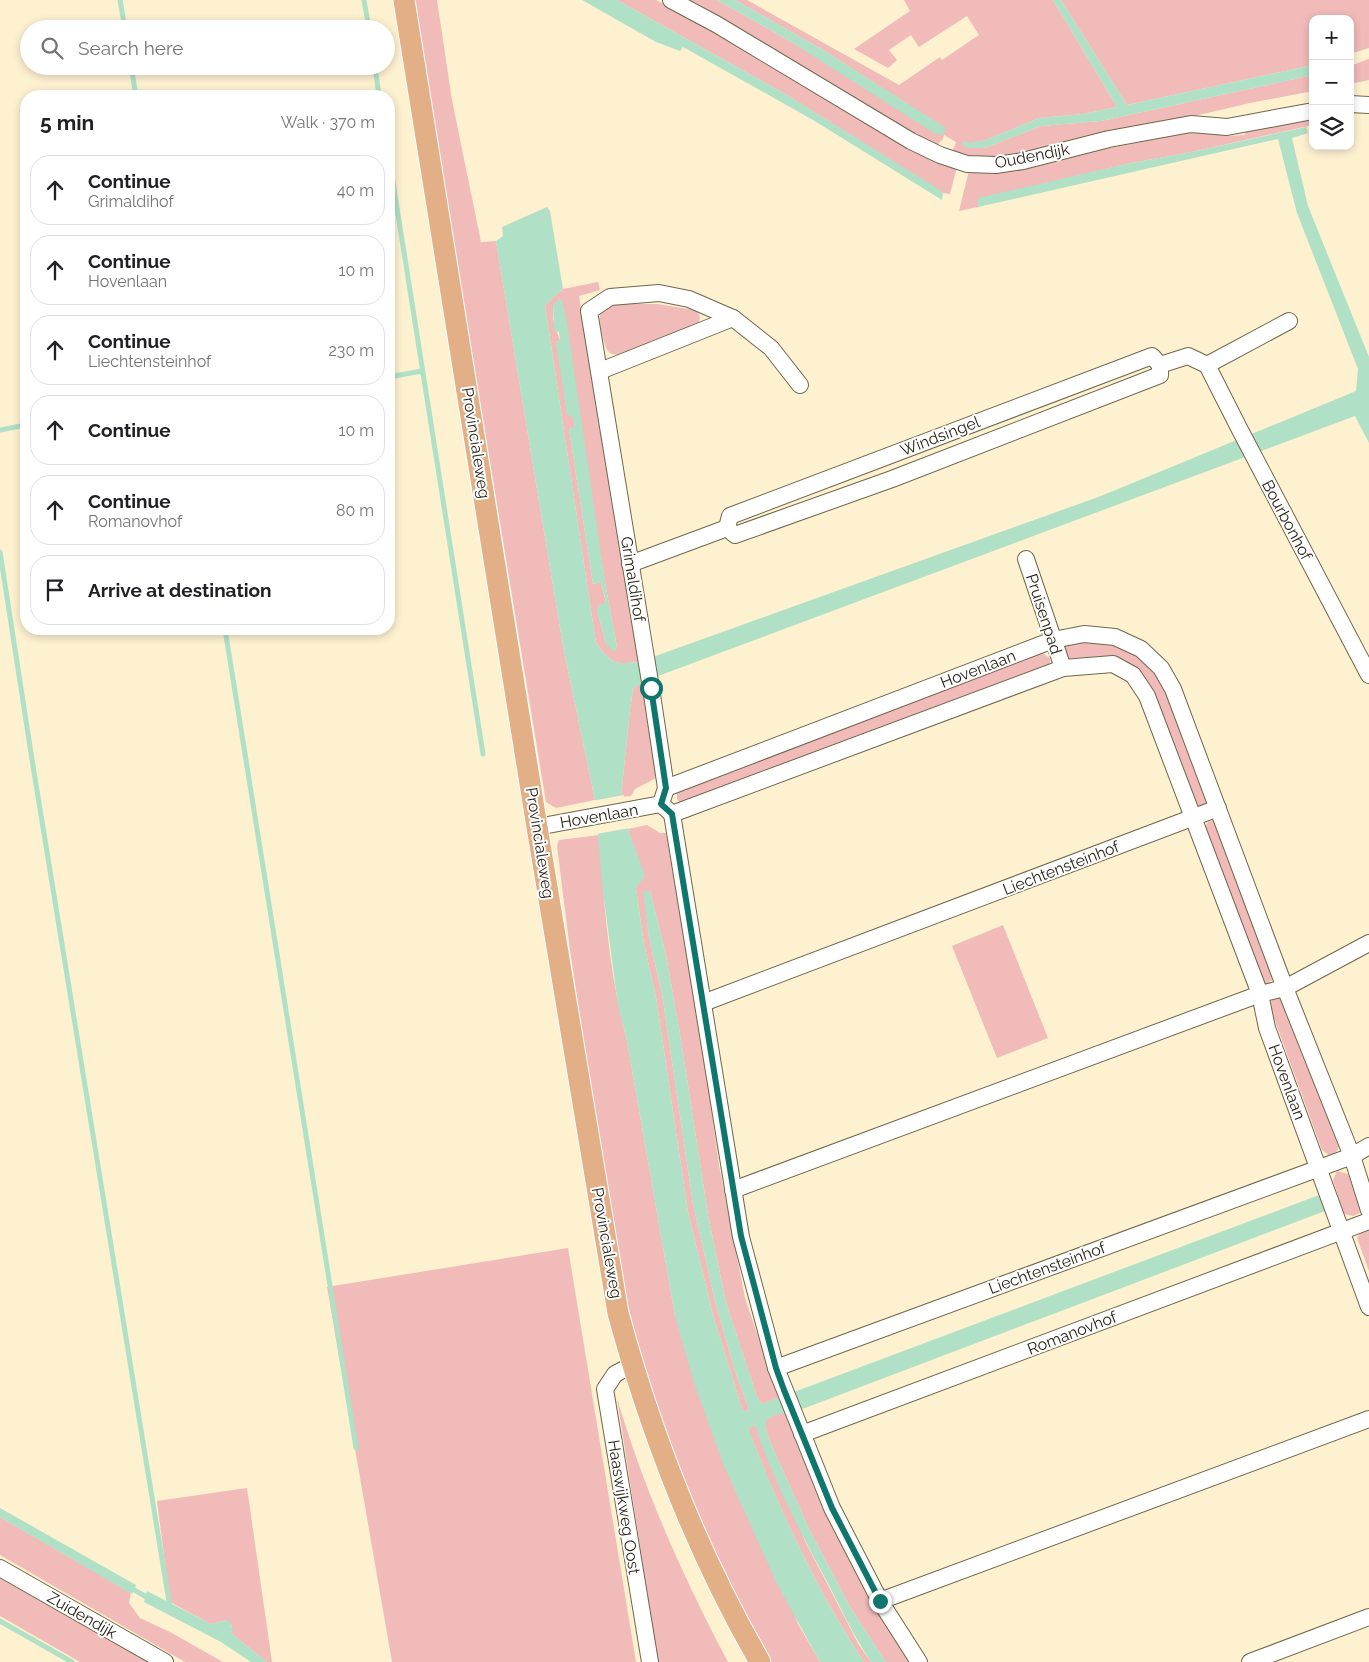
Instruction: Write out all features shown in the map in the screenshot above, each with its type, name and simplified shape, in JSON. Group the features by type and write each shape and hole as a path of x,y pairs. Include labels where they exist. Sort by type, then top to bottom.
{"main road":[{"name":"Provincialeweg","path":"404,0 537,827 618,1313 632,1365 694,1531 739,1625 760,1662"}],"street":[{"name":"Oudendijk","path":"670,0 716,24 911,141 940,155 967,164 996,165 1023,161 1109,139 1191,124 1227,127 1309,112"},
{"path":"1354,104 1369,105"},
{"name":"Grimaldihof","path":"666,788 589,312 610,297 659,293 689,299 733,318 771,348 800,385"},
{"path":"600,371 733,318"},
{"path":"1207,365 1289,321"},
{"name":"Windsingel","path":"1152,356 1160,364 1160,375 892,479 735,535 727,528 730,516 985,419 1152,356"},
{"name":"Windsingel","path":"1160,364 1188,356 1207,365"},
{"name":"Bourbonhof","path":"1207,365 1369,675"},
{"name":"Windsingel","path":"630,564 727,528"},
{"name":"Pruisenpad","path":"1026,559 1063,668"},
{"name":"Hovenlaan","path":"667,809 666,788 1053,640 1084,634 1115,637 1141,649 1162,668 1173,689 1285,988 1352,1156 1369,1210"},
{"name":"Hovenlaan","path":"537,827 631,811 667,809 1063,668 1113,664 1133,675 1147,696 1260,994 1267,1028 1369,1308"},
{"path":"1194,818 1218,808"},
{"path":"667,809 703,1002 741,1236 776,1368 832,1508 880,1601 919,1662"},
{"name":"Liechtensteinhof","path":"703,1002 1194,818"},
{"path":"733,1190 1260,994 1285,988 1369,944"},
{"path":"1318,1168 1352,1156 1369,1146"},
{"name":"Liechtensteinhof","path":"776,1368 1318,1168"},
{"path":"1341,1232 1369,1221"},
{"name":"Romanovhof","path":"802,1434 1341,1232"},
{"name":"Haaswijkweg Oost","path":"632,1365 615,1374 604,1389 650,1662"},
{"path":"880,1601 1369,1419"},
{"name":"Zuidendijk","path":"0,1568 165,1662"},
{"path":"1250,1662 1369,1617"}],"shaded area":[{"path":"414,0 437,0 452,100 481,242 496,241 563,646 595,800 556,808 546,802"},
{"path":"582,0 617,0 787,95 940,190 943,193 942,200 813,120 683,47 680,51 656,42"},
{"path":"617,0 656,0 723,34 957,167 950,194 943,193 787,95"},
{"path":"682,0 717,0 852,79 945,128 823,50 735,0 747,0 899,85 940,57 942,60 979,35 967,16 919,47 911,35 889,50 897,60 888,68 854,49 910,11 904,0 1053,0 1117,107 1083,114 1039,118 986,140 963,145 985,148 1041,126 1101,121 1309,76 1309,92 1250,103 1009,159 951,155 956,142 944,135 938,144 930,147"},
{"path":"717,0 735,0 823,50 946,128 943,135 934,133 788,40"},
{"path":"1053,0 1061,0 1127,105 1309,66 1309,76 1101,121 1041,126 985,148 967,148 963,145 963,140 969,143 986,140 1039,118 1083,114 1117,107"},
{"path":"1061,0 1369,0 1369,48 1354,53 1354,15 1309,15 1309,66 1127,105"},
{"path":"1369,59 1369,80 1354,83 1354,65"},
{"path":"1309,119 1309,126 1187,153 1131,163 978,199 978,207 959,211 969,171 998,170 1207,129 1227,136 1245,135 1246,129"},
{"path":"1306,127 1308,133 1292,138 1308,206 1369,357 1369,443 1355,416 642,682 633,689 621,797 628,829 645,876 636,888 644,944 656,997 688,1212 713,1315 743,1412 749,1409 735,1371 715,1301 693,1204 662,994 649,938 643,891 650,891 666,955 708,1215 726,1303 757,1397 762,1404 1319,1195 1325,1211 805,1408 775,1415 766,1420 766,1429 770,1442 810,1531 850,1607 886,1662 871,1662 858,1641 805,1541 769,1465 755,1425 749,1428 791,1531 825,1597 864,1662 820,1662 777,1584 724,1466 694,1383 675,1316 627,1041 618,1006 602,884 595,800 563,646 496,241 503,236 502,227 547,207 550,211 563,289 545,305 596,643 613,661 618,663 639,662 1101,496 1356,391 1358,369 1297,213 1278,139 978,207 978,198 1131,163"},
{"path":"598,282 600,290 579,296 639,662 618,663 613,661 596,643 545,305 563,289","holes":["560,299 617,647 606,644 597,610 606,603 601,582 593,584 569,429 575,427 556,342 560,341 553,319 553,306"]},
{"path":"560,299 562,300 567,322 606,588 617,647 613,651 606,644 597,610 598,606 606,602 601,582 593,584 569,429 575,426 572,416 567,415 556,342 560,341 559,332 554,330 553,305"},
{"path":"611,304 657,304 695,310 699,314 700,319 697,326 621,355 614,355 605,346 600,319 603,310"},
{"path":"1089,638 1129,648 1159,673 1209,802 1206,805 1196,807 1158,710 1105,657 1069,658 1066,655 1066,644"},
{"path":"1040,652 1050,658 1050,668 682,806 677,799 677,790"},
{"path":"642,682 658,777 635,789 631,796 621,797 633,689"},
{"path":"1214,820 1275,978 1267,983 1262,983 1203,830 1208,822"},
{"path":"647,825 660,833 666,833 703,1050 719,1165 745,1298 779,1398 762,1404 757,1397 726,1303 708,1215 666,955 650,891 644,891 649,938 662,994 693,1204 715,1301 735,1371 749,1409 743,1412 713,1315 688,1212 656,997 644,944 636,888 644,876 628,829"},
{"path":"599,835 605,913 612,965 675,1316 798,1624 820,1662 767,1662 735,1603 678,1471 644,1370 626,1297 601,1157 570,950 557,846 559,840"},
{"path":"1003,925 1048,1038 997,1058 952,946"},
{"path":"1279,996 1285,999 1339,1143 1338,1150 1329,1155 1322,1150 1271,1010 1270,1005 1272,1001"},
{"path":"1337,1171 1348,1174 1362,1212 1353,1216 1344,1214 1333,1180"},
{"path":"1369,1230 1369,1271 1357,1238 1361,1232"},
{"path":"568,1248 636,1662 392,1662 327,1287"},
{"path":"617,1398 652,1500 695,1598 728,1662 658,1662"},
{"path":"785,1412 811,1477 840,1541 873,1603 910,1662 886,1662 850,1607 810,1531 766,1429 766,1420 774,1415"},
{"path":"755,1425 806,1543 859,1645 871,1662 864,1662 814,1577 772,1488 748,1428"},
{"path":"247,1488 272,1662 267,1662 232,1634 232,1626 226,1620 211,1624 170,1602 157,1501"},
{"path":"0,1508 136,1585 132,1594 0,1517"},
{"path":"0,1517 131,1593 129,1603 140,1618 170,1632 223,1662 185,1662 0,1555"},
{"path":"0,1574 153,1662 80,1662 0,1616"},
{"path":"147,1591 211,1624 228,1621 232,1626 232,1634 267,1662 251,1662 221,1642 144,1602"}],"pier":[{"path":"624,795 630,828 596,834 592,801"}],"waterway":[{"path":"120,0 123,20"},
{"path":"364,0 367,20"},
{"path":"132,75 135,90"},
{"path":"376,75 378,90"},
{"path":"395,195 483,754"},
{"path":"395,376 422,371"},
{"path":"0,430 20,426"},
{"path":"0,552 170,1608"},
{"path":"226,635 356,1448"},
{"path":"129,1587 152,1600"},
{"path":"0,1621 72,1662"}],"route":[{"path":"651,688 666,788 661,804 672,814 741,1236 776,1368 784,1390 832,1508 880,1601"}]}
